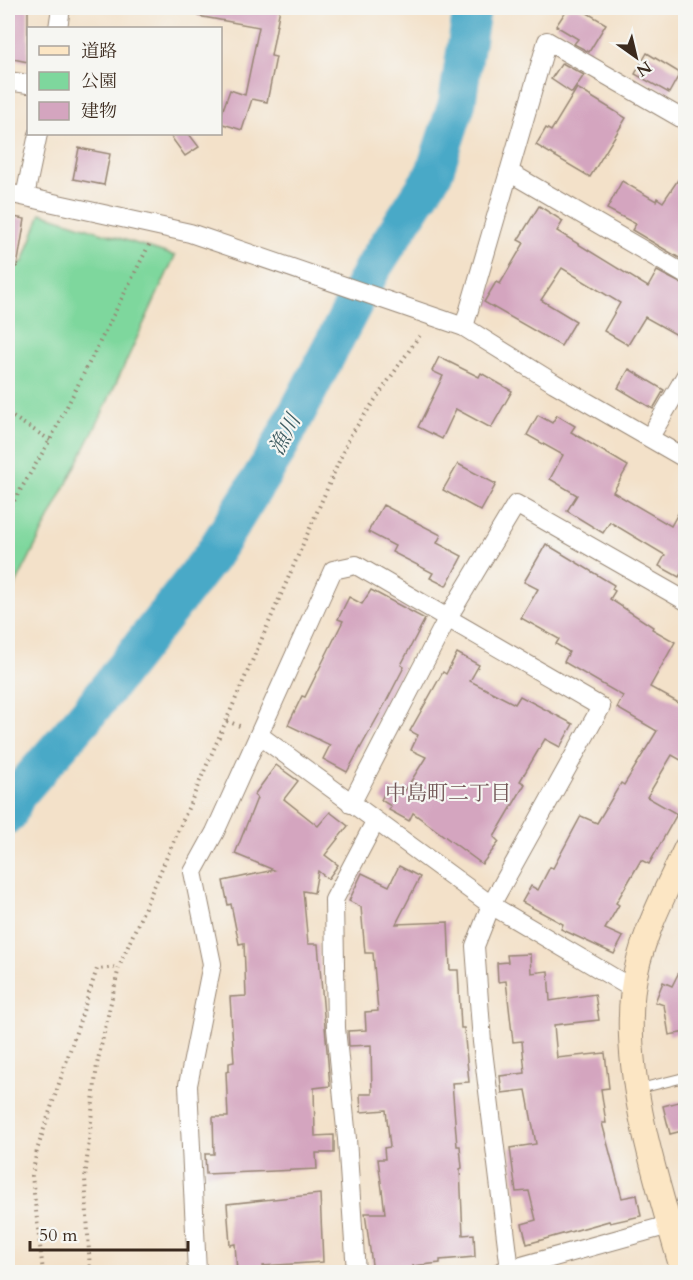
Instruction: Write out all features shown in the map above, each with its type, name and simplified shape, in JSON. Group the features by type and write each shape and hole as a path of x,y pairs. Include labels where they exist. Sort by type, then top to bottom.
{"street":[{"path":"58,27 61,8"},
{"path":"464,327 547,41 686,121"},
{"path":"8,81 27,84"},
{"path":"38,135 16,195 190,233 464,327 554,383 686,459"},
{"path":"509,172 686,275"},
{"path":"650,437 686,375"},
{"path":"351,804 447,619 516,504 686,601"},
{"path":"197,1272 188,1085 212,964 193,872 215,832 333,570 356,565 601,706 490,905 475,946 503,1272 669,1225"},
{"path":"259,735 490,905 633,989"},
{"path":"356,1272 347,1139 336,1028 334,900 375,822"},
{"path":"682,1272 641,1117 631,1032 633,989 645,940 686,848"}],"lane":[{"path":"637,1089 686,1077"}],"path":[{"path":"8,511 51,440 154,236"},
{"path":"8,414 51,440"},
{"path":"43,1272 32,1176 37,1150 97,969 119,967"}],"green space":[{"path":"41,213 175,256 99,420 8,600 8,267 23,262"}],"building":[{"path":"10,8 28,8 27,62 8,58"},
{"path":"198,8 280,8 271,56 276,57 267,102 252,99 242,130 222,124 222,112 230,90 245,95 259,27 198,16"},
{"path":"568,8 579,8 606,24 589,52 574,44 578,39 556,26"},
{"path":"647,53 680,73 669,93 635,74"},
{"path":"562,63 584,75 572,93 551,79"},
{"path":"577,88 626,118 590,177 536,145 546,128 551,131"},
{"path":"170,135 190,135 199,147 185,156"},
{"path":"79,148 110,154 104,185 73,179"},
{"path":"686,168 686,262 632,230 636,224 607,209 622,181 656,201 657,198 663,202"},
{"path":"539,206 563,221 557,231 648,287 657,271 686,286 686,340 645,317 628,345 604,331 620,303 562,268 541,300 576,321 561,346 484,302 496,282 500,284 524,243 518,240"},
{"path":"8,216 25,219 17,267 8,266"},
{"path":"439,357 479,377 481,373 512,391 491,428 456,409 442,439 418,427 443,376 432,371"},
{"path":"629,369 664,390 653,409 618,388"},
{"path":"538,415 552,423 557,415 575,426 571,432 628,466 613,492 671,526 686,499 686,565 679,577 659,566 665,555 610,522 603,533 567,511 577,495 550,479 563,455 527,435"},
{"path":"458,464 496,484 481,511 443,490"},
{"path":"383,505 441,535 437,543 462,556 446,586 430,578 433,573 392,552 395,546 368,532"},
{"path":"546,544 614,585 612,589 615,591 610,599 653,627 652,629 675,642 650,687 686,707 686,763 672,755 647,797 677,814 649,864 641,860 616,903 619,905 605,929 623,937 614,954 561,929 563,924 522,902 531,886 538,890 550,867 553,868 581,816 597,823 621,783 624,785 657,731 617,708 623,696 564,662 569,652 556,644 559,639 521,618 538,589 524,582"},
{"path":"371,590 425,619 401,665 404,667 347,772 323,759 330,745 288,725 302,696 305,697 343,621 338,619 349,597 362,604"},
{"path":"457,653 479,665 470,681 515,704 520,696 573,724 560,747 545,739 520,781 525,784 494,837 499,842 482,864 413,813 409,821 389,810 391,806 381,800 388,786 403,794 426,757 411,750 418,735 410,731 443,672 446,674"},
{"path":"276,765 298,781 284,799 318,826 330,812 348,826 325,855 338,865 328,879 318,871 314,893 303,891 308,944 318,944 330,1086 314,1088 315,1136 334,1135 334,1153 316,1153 317,1169 206,1174 205,1154 214,1154 213,1117 228,1117 226,1072 229,1071 229,1063 234,1062 230,997 246,996 244,943 239,944 231,904 228,905 223,881 274,870 235,854 257,798 254,795"},
{"path":"399,866 420,877 396,924 448,922 450,970 458,970 461,1028 464,1028 469,1082 452,1083 457,1146 460,1146 462,1168 460,1169 463,1235 474,1234 475,1257 440,1260 440,1263 413,1266 414,1272 373,1272 365,1213 385,1213 378,1159 385,1159 384,1148 390,1147 386,1110 361,1112 360,1094 372,1094 371,1045 349,1046 348,1031 366,1030 365,1012 378,1011 373,953 365,953 361,907 349,901 362,873 389,886"},
{"path":"530,954 531,973 548,971 550,1001 595,994 599,1020 554,1025 557,1058 605,1053 609,1088 601,1089 606,1123 602,1123 622,1198 637,1195 641,1216 610,1223 609,1221 527,1244 522,1224 536,1220 529,1191 516,1192 510,1148 536,1144 526,1090 502,1093 500,1076 525,1073 522,1041 513,1042 506,981 498,982 497,963 508,962 507,955"},
{"path":"686,958 686,1032 669,1035 664,1005 655,1002 663,982 672,986"},
{"path":"686,1100 686,1130 670,1134 663,1106"},
{"path":"320,1194 323,1262 263,1266 263,1272 237,1272 235,1244 230,1245 227,1204"}],"waterway":[{"name":"漁川","path":"8,815 17,795 89,712 211,557 275,455 372,269 434,173 457,103 472,8"}],"district":[{"name":"中島町二丁目","path":"448,793"}]}
